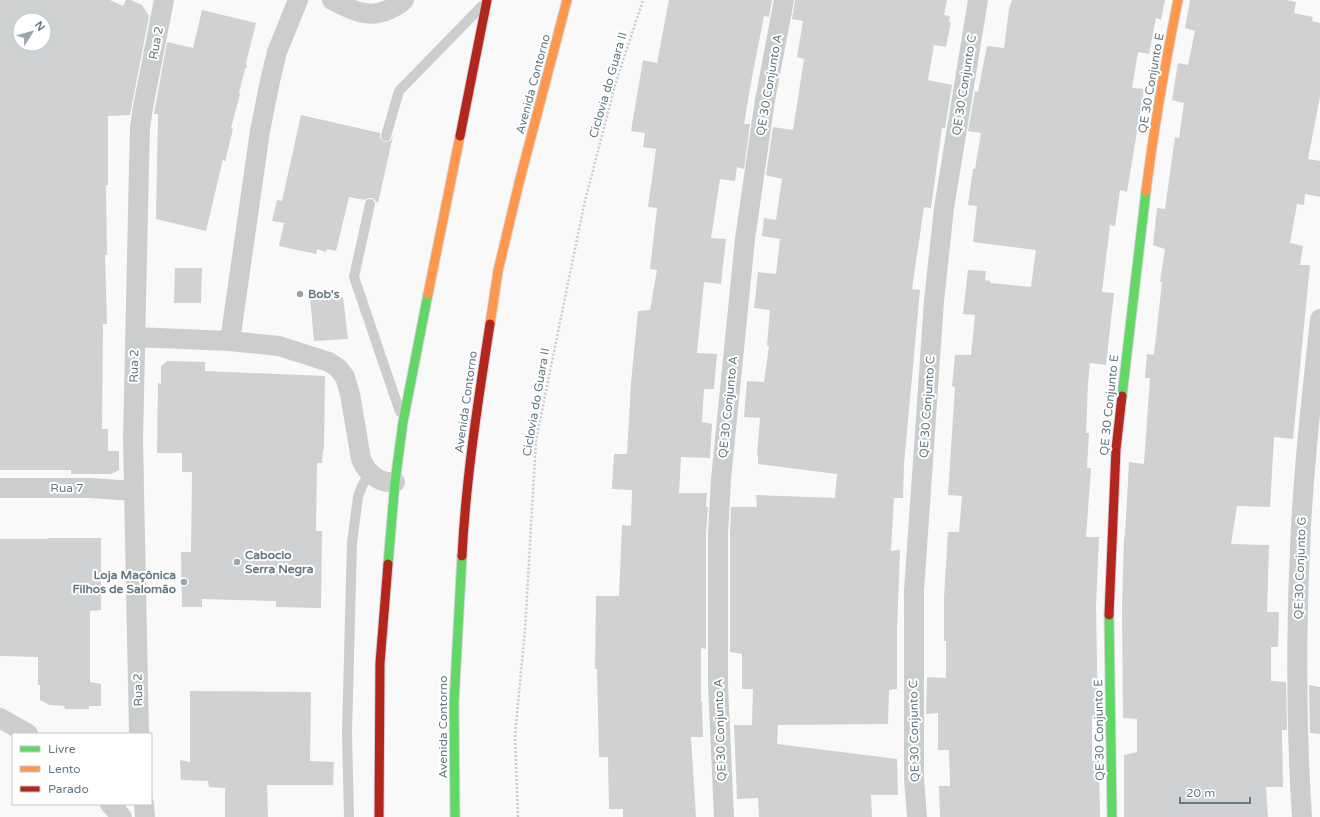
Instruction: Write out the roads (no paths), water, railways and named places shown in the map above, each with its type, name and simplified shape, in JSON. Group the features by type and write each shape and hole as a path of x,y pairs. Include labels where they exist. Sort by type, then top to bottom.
{"main road":[{"name":"Avenida Contorno","path":"455,817 454,702 465,505 474,429 498,271 519,183 567,0"},
{"name":"QE 30 Conjunto E","path":"1112,817 1109,607 1112,498 1116,449 1152,143 1178,0"},
{"path":"379,817 380,663 395,482 404,422 486,1"}],"street":[{"name":"Rua 2","path":"139,733 134,490 135,337 140,128 164,0"},
{"path":"230,341 259,139 270,81 278,52 298,0"},
{"path":"332,0 359,13 370,14 381,13 396,7 404,0"},
{"name":"QE 30 Conjunto A","path":"724,817 718,685 718,534 721,479 745,239 765,100 784,0"},
{"name":"QE 30 Conjunto C","path":"917,817 914,771 914,591 934,300 944,208 978,0"},
{"name":"QE 30 Conjunto G","path":"1302,817 1297,683 1300,548 1310,411 1320,319"},
{"path":"135,337 230,341 279,346 329,362 338,368 345,377 350,394 361,458 364,466 376,478 387,483 395,482"},
{"name":"Rua 7","path":"0,488 90,488 134,490"},
{"path":"0,718 26,733"},
{"path":"111,805 122,817"},
{"path":"144,805 145,817"}],"lane":[{"path":"386,136 399,91 486,1"},
{"path":"370,204 354,277 404,422"},
{"path":"350,817 347,733 352,543 358,497 369,472"}],"place":[{"name":"Bob's","path":"300,294"},
{"name":"Caboclo Serra Negra","path":"237,562"},
{"name":"Loja Maçônica Filhos de Salomão","path":"184,582"}]}
